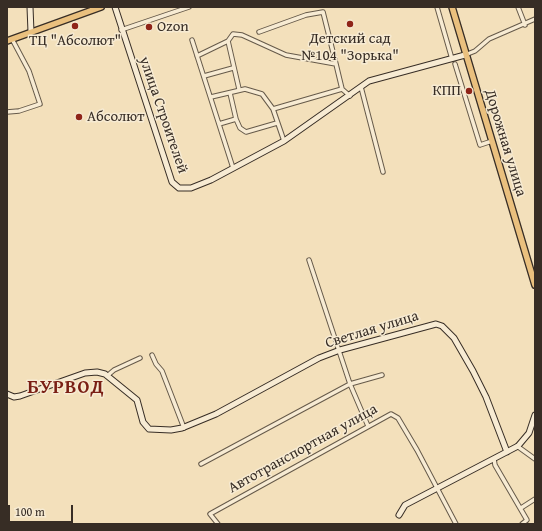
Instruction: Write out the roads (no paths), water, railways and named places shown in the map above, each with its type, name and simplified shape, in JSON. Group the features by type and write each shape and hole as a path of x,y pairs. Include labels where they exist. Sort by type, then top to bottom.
{"main road":[{"path":"10,40 101,7"},
{"name":"Дорожная улица","path":"452,7 465,55 535,285"},
{"path":"456,7 457,24"}],"street":[{"path":"30,7 32,32"},
{"name":"улица Строителей","path":"115,7 121,30 146,99 172,182 179,188 191,188 211,180 284,141 350,96 369,81 453,62 465,55"},
{"path":"121,30 189,7"},
{"path":"437,7 480,145 492,141"},
{"path":"518,7 525,25"},
{"path":"259,32 306,15 323,12 342,89 350,96"},
{"path":"465,55 475,51 489,39 525,25 535,19"},
{"path":"197,56 228,41 233,34 242,35 286,55 336,64"},
{"path":"7,112 19,111 40,104 29,71 10,40"},
{"path":"192,40 233,168"},
{"path":"228,41 239,89"},
{"path":"204,76 233,68"},
{"path":"361,87 383,172"},
{"path":"210,97 230,93 239,89 245,89 262,94 274,109 277,124 284,141"},
{"path":"274,109 342,89"},
{"path":"230,93 236,119 240,128 246,132 277,124"},
{"path":"219,124 236,119"},
{"path":"309,260 350,384 368,426"},
{"name":"Светлая улица","path":"108,376 137,400 143,422 149,429 171,430 183,428 216,414 319,358 340,350 431,324 442,326 454,338 473,371 486,398 507,452"},
{"path":"152,355 156,364 162,371 183,428"},
{"path":"7,394 14,397 20,396 86,373 97,372 108,376 114,370 140,358"},
{"path":"201,464 350,384 382,375"},
{"name":"Автотранспортная улица","path":"218,524 210,514 391,414 395,415 417,450 436,489 456,524"},
{"path":"399,515 405,505 516,446 529,433 535,415"},
{"path":"516,446 535,459"},
{"path":"494,459 495,465 527,520 522,524"},
{"path":"521,508 535,499"}],"place":[{"name":"Детский сад №104 \"Зорька\"","path":"350,24"},
{"name":"ТЦ \"Абсолют\"","path":"75,26"},
{"name":"Ozon","path":"149,27"},
{"name":"КПП","path":"469,91"},
{"name":"Абсолют","path":"79,117"}],"district":[{"name":"БУРВОД","path":"66,388"}]}
